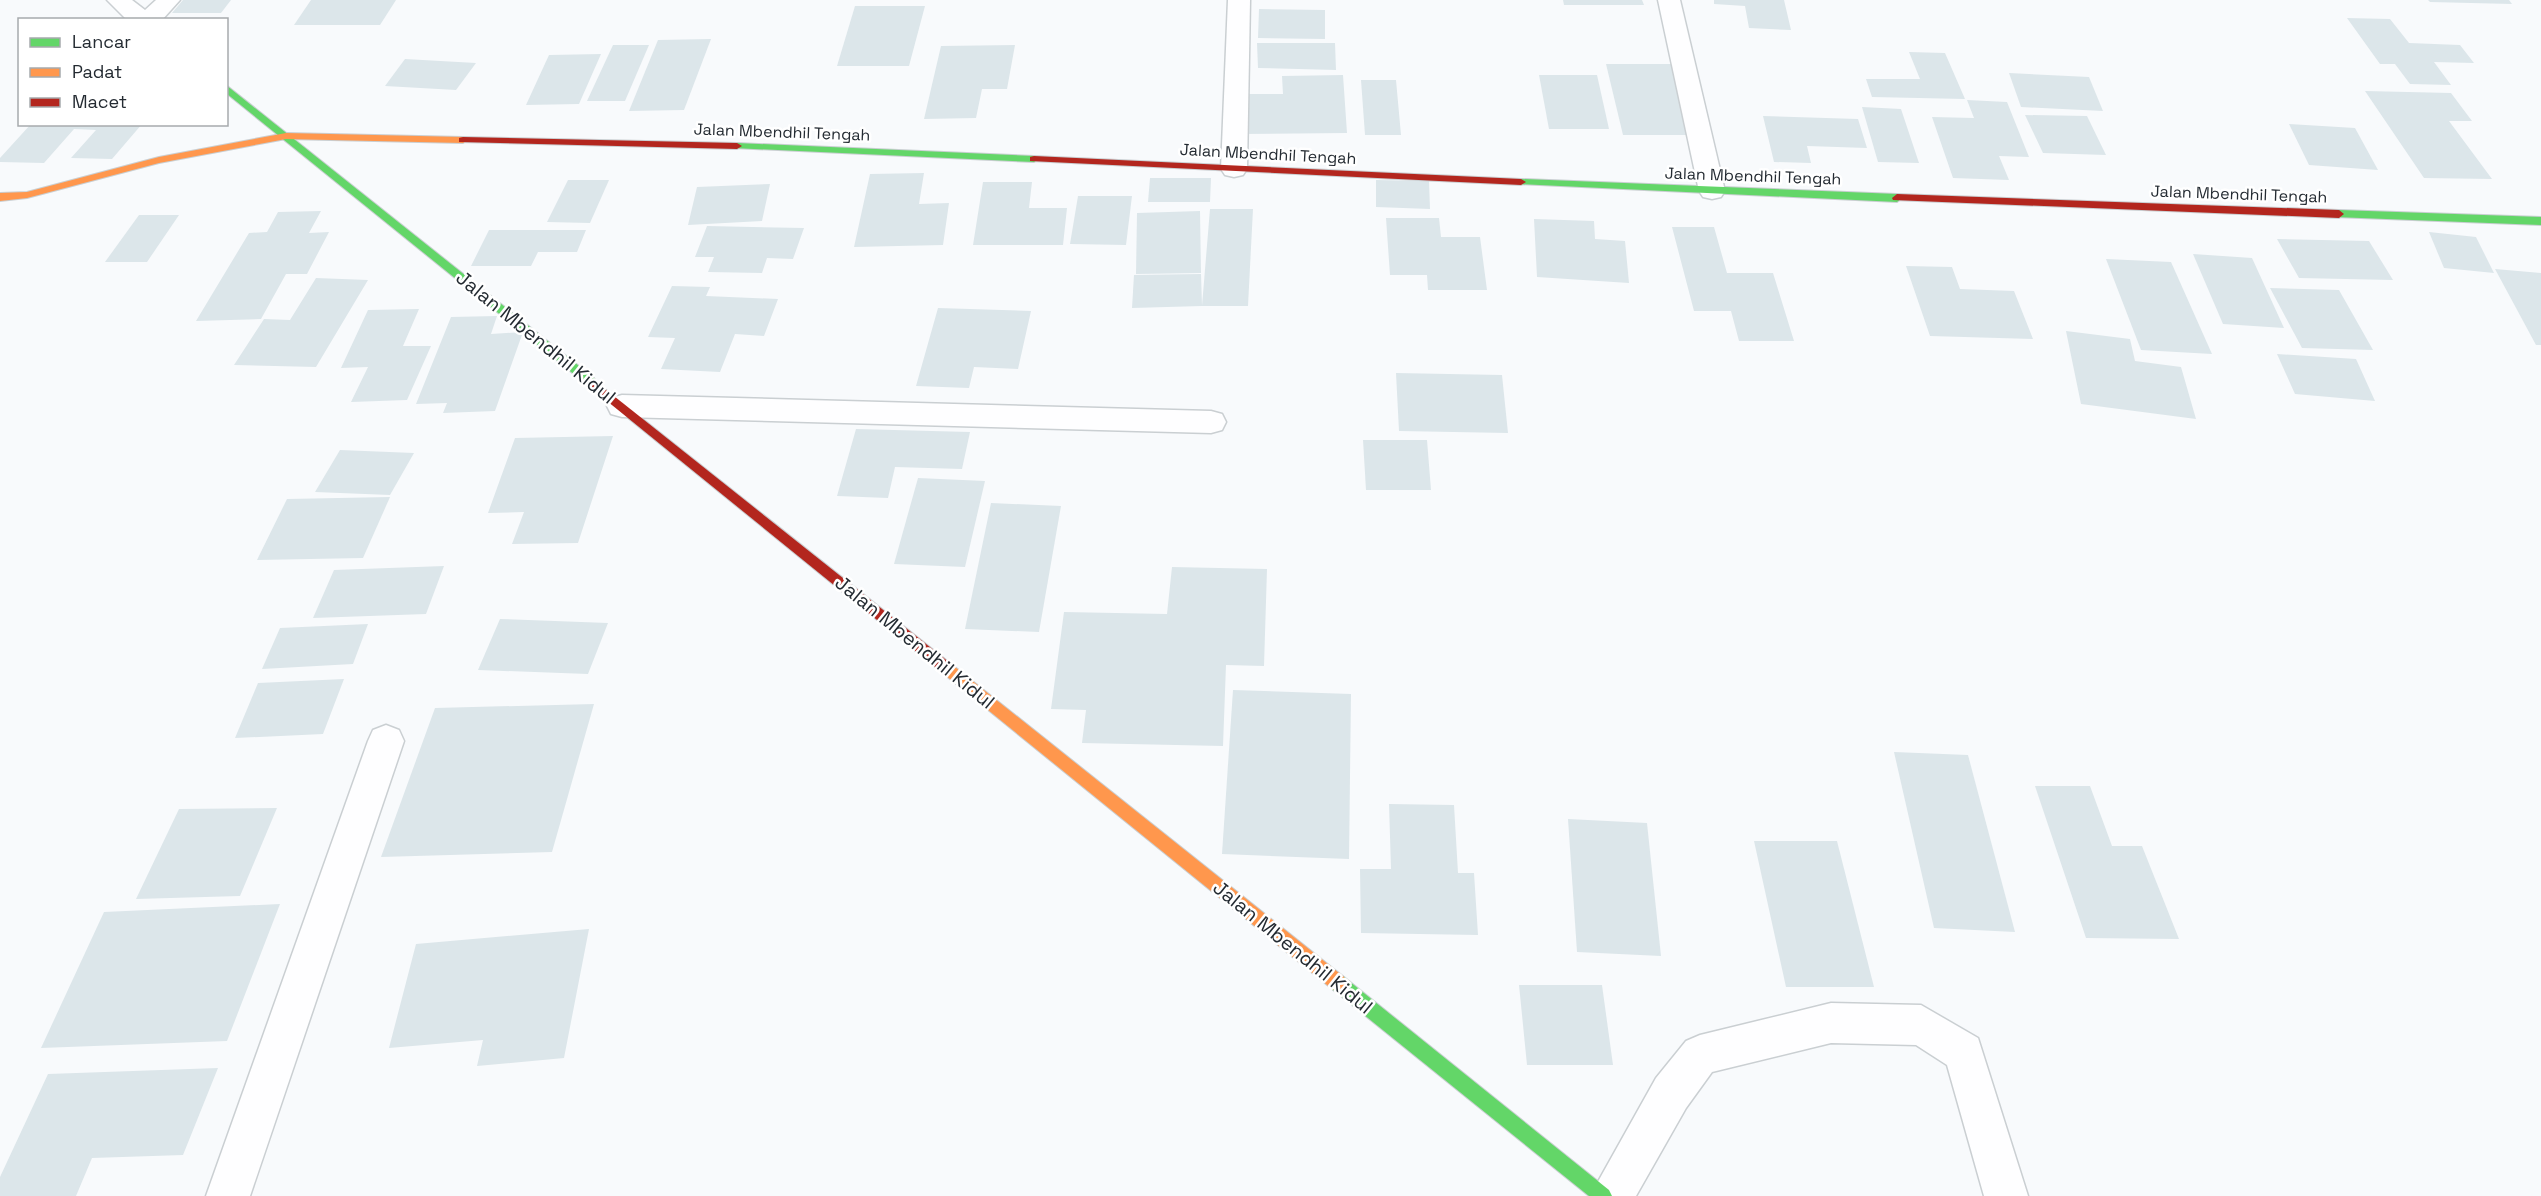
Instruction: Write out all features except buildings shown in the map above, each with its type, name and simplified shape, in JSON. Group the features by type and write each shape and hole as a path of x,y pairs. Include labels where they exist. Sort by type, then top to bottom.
{"street":[{"path":"118,0 140,18"},
{"path":"149,18 169,0"},
{"path":"1234,169 1239,0"},
{"path":"1669,0 1712,191"},
{"name":"Jalan Mbendhil Kidul","path":"228,90 1603,1196"},
{"name":"Jalan Mbendhil Tengah","path":"0,197 27,195 159,160 286,136 770,147 1712,191 2541,221"},
{"path":"622,406 1211,422"},
{"path":"228,1196 386,741"},
{"path":"1612,1196 1671,1094 1700,1055 1831,1023 1921,1025 1964,1052 2006,1196"}],"traffic: fast":[{"path":"228,90 590,381"},
{"path":"737,146 1034,159"},
{"path":"1521,182 1897,198"},
{"path":"2339,214 2541,221"},
{"path":"1338,983 1603,1196"}],"traffic: slow":[{"path":"0,197 27,195 159,160 286,136 463,140"},
{"path":"945,667 1338,983"}],"traffic: jam":[{"path":"463,140 737,146"},
{"path":"1034,159 1521,182"},
{"path":"1897,198 2339,214"},
{"path":"590,381 945,667"}]}
